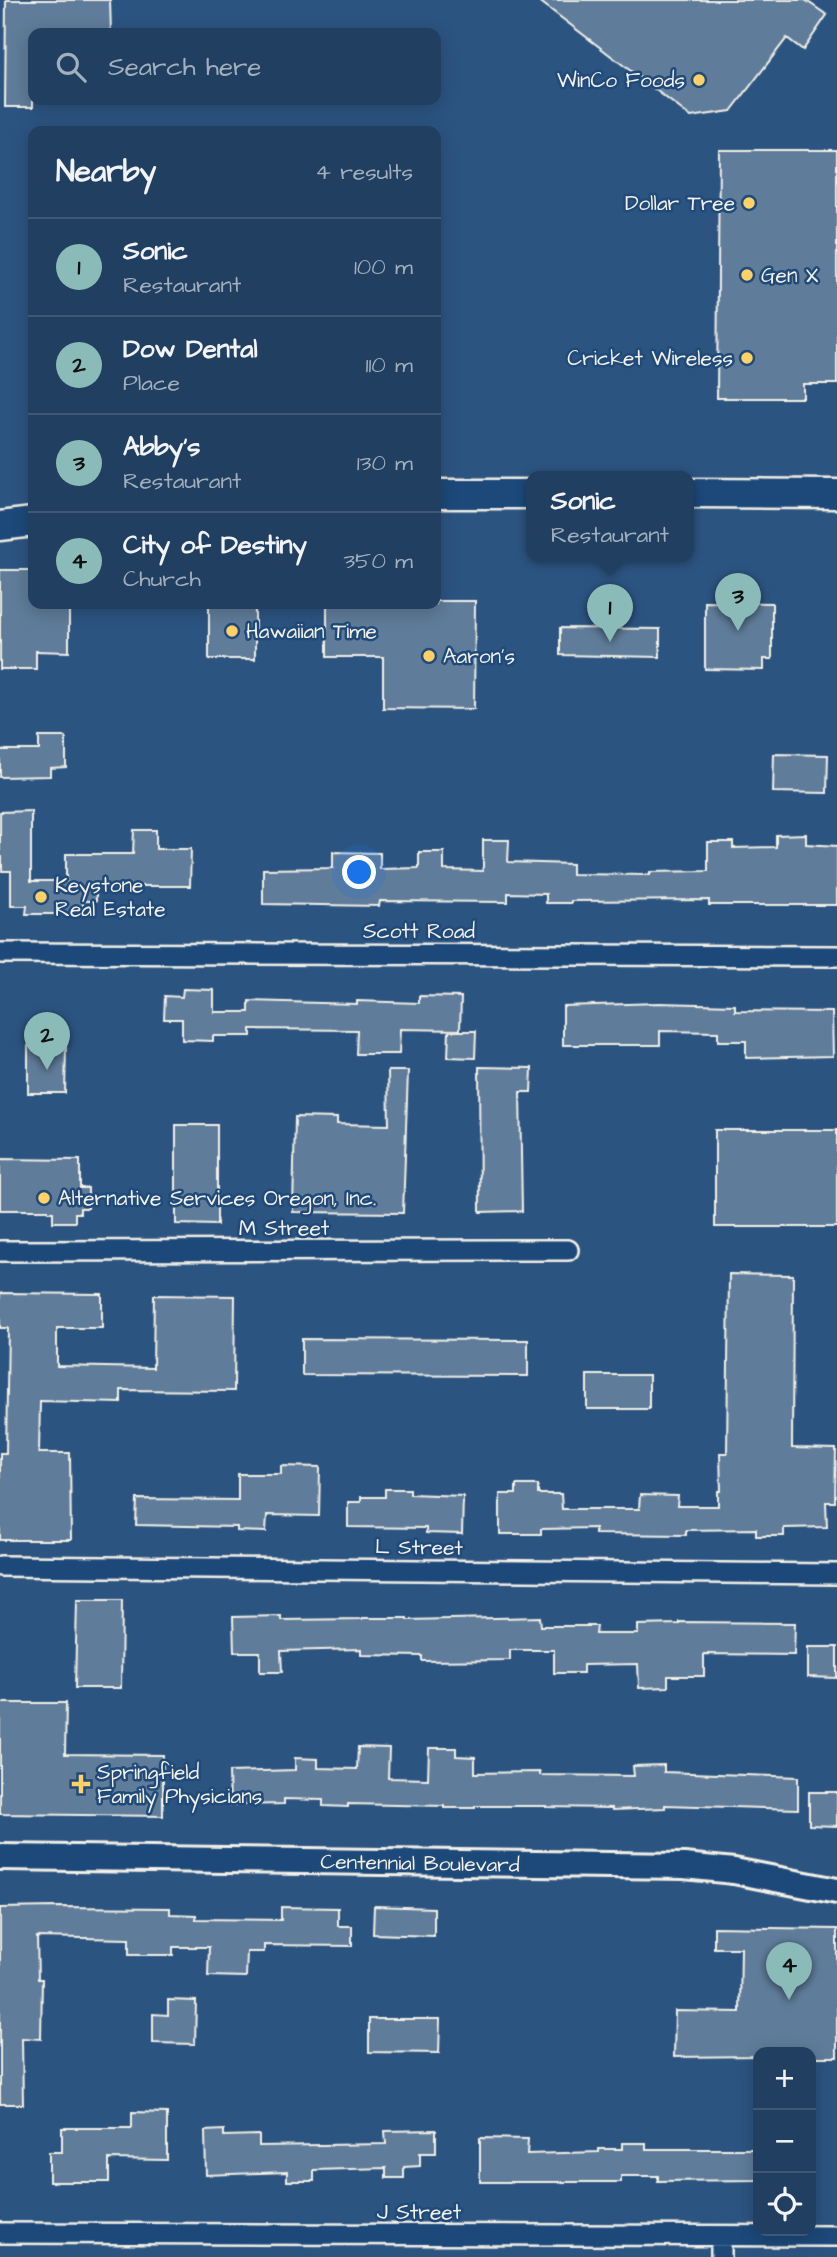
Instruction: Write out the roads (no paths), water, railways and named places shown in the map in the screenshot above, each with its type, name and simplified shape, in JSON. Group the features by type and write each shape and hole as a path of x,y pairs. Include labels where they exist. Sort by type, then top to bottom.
{"main road":[{"path":"441,494 526,494"},
{"path":"694,494 837,494"},
{"path":"0,526 28,523"}],"street":[{"name":"Scott Road","path":"0,953 837,956"},
{"name":"M Street","path":"0,1251 568,1250"},
{"name":"L Street","path":"0,1566 837,1574"},
{"name":"Centennial Boulevard","path":"0,1857 684,1866 734,1871 837,1891"},
{"name":"J Street","path":"0,2233 837,2236"},
{"path":"721,2236 721,2257"}],"place":[{"name":"WinCo Foods","path":"699,80"},
{"name":"Dollar Tree","path":"749,203"},
{"name":"Gen X","path":"747,275"},
{"name":"Cricket Wireless","path":"747,358"},
{"name":"Hawaiian Time","path":"232,631"},
{"name":"Abby's","path":"738,631"},
{"name":"Sonic","path":"610,642"},
{"name":"Aaron's","path":"429,656"},
{"name":"Keystone Real Estate","path":"41,897"},
{"name":"Dow Dental","path":"47,1070"},
{"name":"Alternative Services Oregon, Inc.","path":"44,1198"},
{"name":"Springfield Family Physicians","path":"81,1784"},
{"name":"City of Destiny","path":"789,2000"}]}
